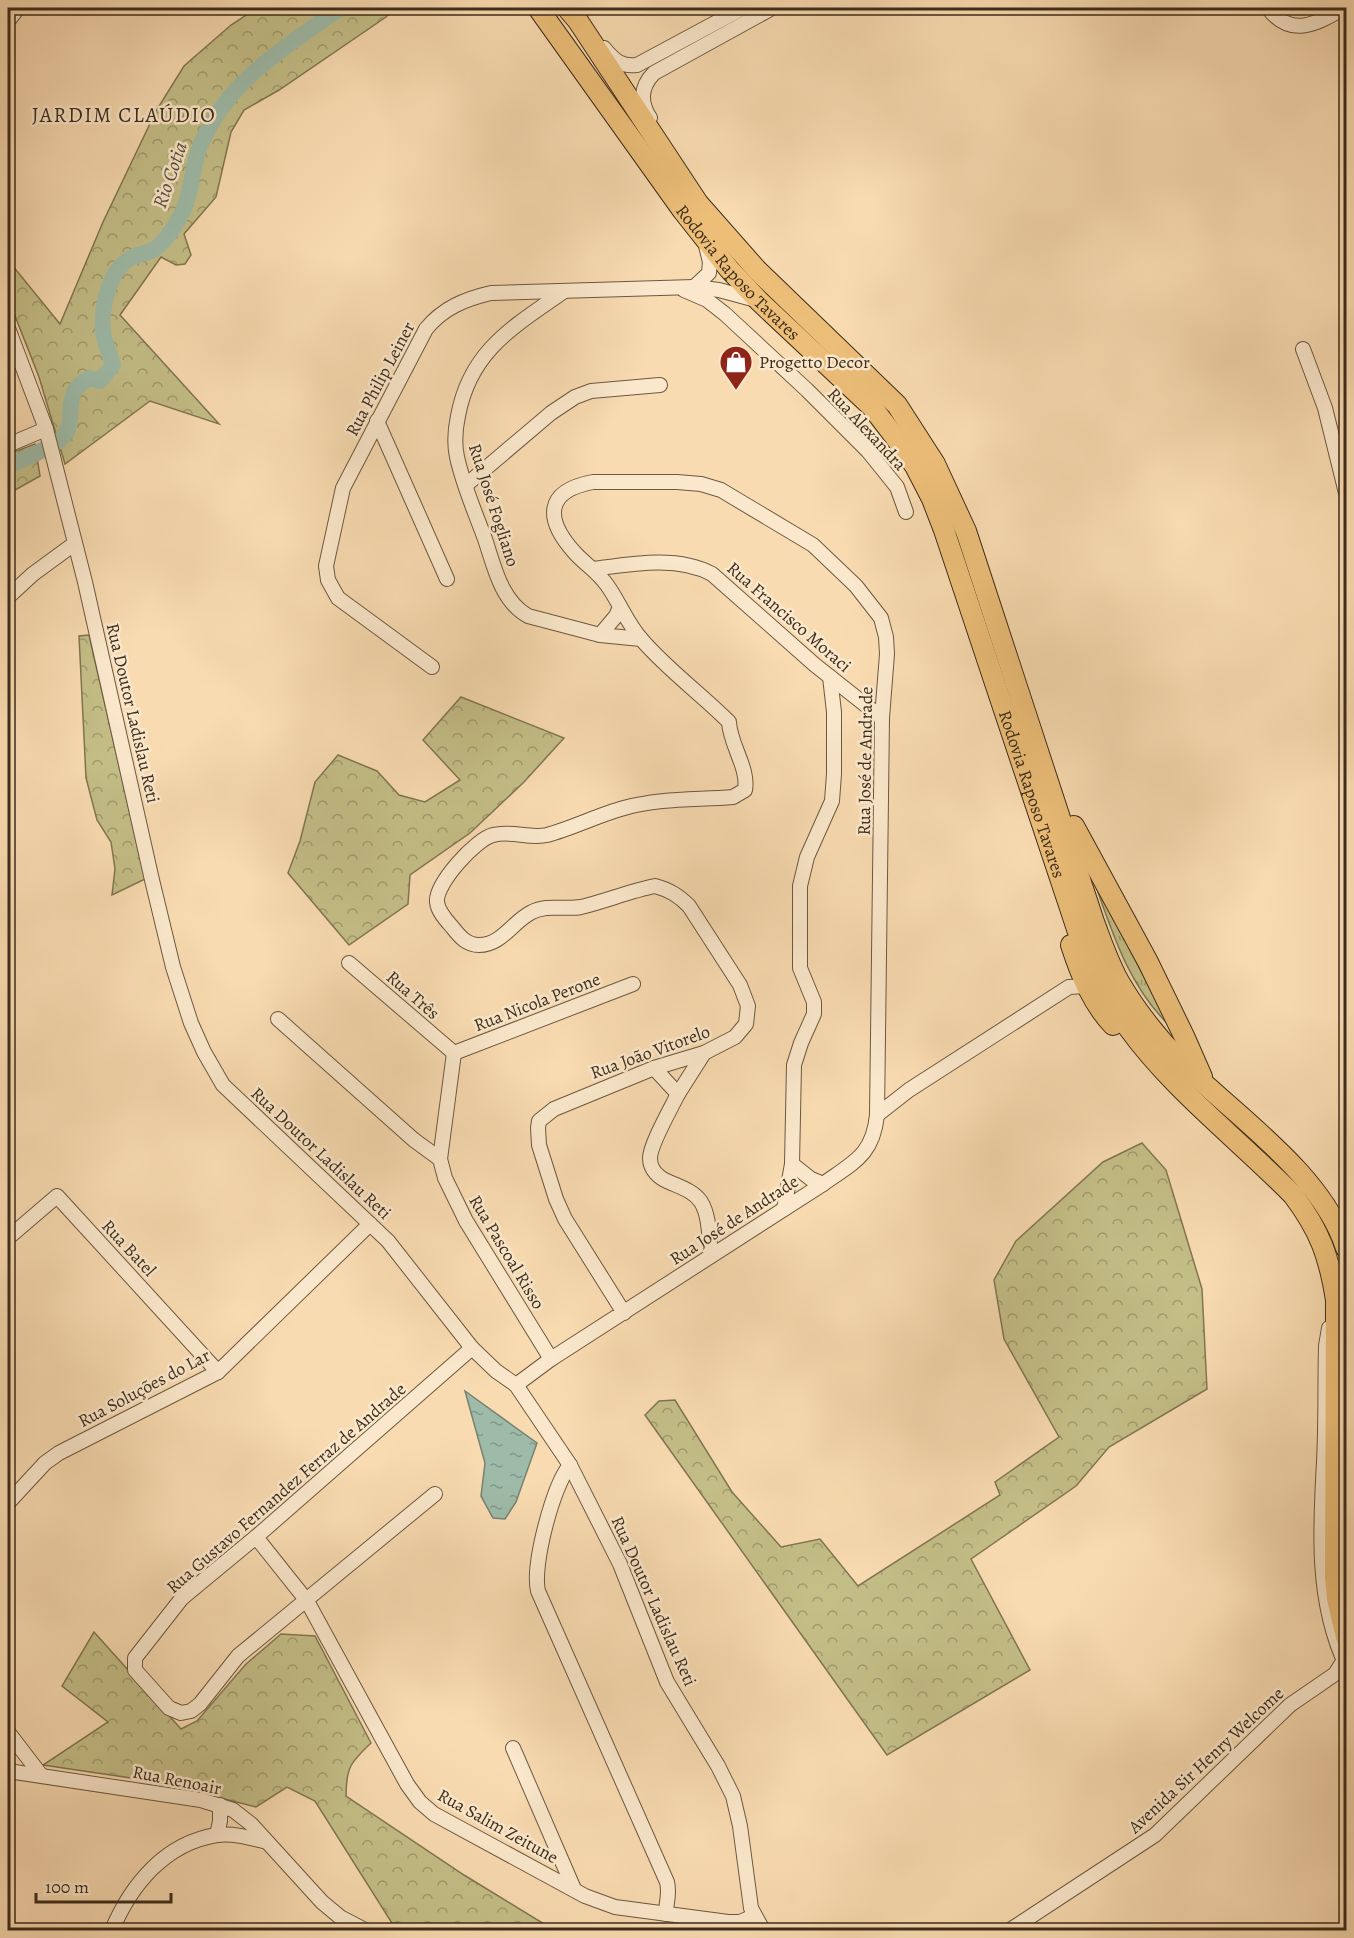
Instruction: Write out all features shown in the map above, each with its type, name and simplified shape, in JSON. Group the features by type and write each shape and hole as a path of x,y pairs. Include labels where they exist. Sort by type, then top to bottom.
{"highway":[{"name":"Rodovia Raposo Tavares","path":"538,8 729,270 872,407 915,466 932,499 944,530 1080,938 1095,972 1127,1026 1173,1081 1293,1195 1322,1241 1331,1270 1336,1300 1335,1577 1337,1599 1347,1637"},
{"name":"Rodovia Raposo Tavares","path":"569,8 698,203 757,270 891,398 915,430 940,474 966,531 1094,922 1120,985 1157,1036 1303,1176 1328,1208 1341,1231 1347,1248"},
{"path":"1044,767 1086,852 1148,962 1205,1084"},
{"path":"1040,820 1050,875 1075,959 1078,986 1108,1020 1173,1081"}],"street":[{"path":"8,21 18,8"},
{"path":"569,8 613,59 618,63 631,65 647,61 743,8"},
{"path":"698,203 682,166 645,110 643,95 645,85 660,69 772,8"},
{"path":"1268,8 1273,15 1293,26 1306,27 1344,8"},
{"path":"694,287 709,273 710,262 705,240"},
{"name":"Rua Philip Leiner","path":"432,667 338,598 328,580 326,566 343,488 376,421 426,329 435,317 447,309 490,293 694,287 719,290 759,301"},
{"name":"Rua Alexandra","path":"679,288 707,300 725,314 860,443 897,487 906,512"},
{"name":"Rua José Fogliano","path":"563,292 509,330 481,358 460,401 454,439 457,456 509,602 528,616 600,636 641,639"},
{"name":"Rua Doutor Ladislau Reti","path":"8,328 47,432 88,593 173,967 191,1023 204,1052 224,1085 370,1224 402,1257 472,1348 496,1371 516,1385 570,1465 620,1564 667,1682 718,1766 733,1796 740,1826 748,1898 754,1916 763,1930"},
{"path":"1303,349 1325,408 1347,493"},
{"path":"466,485 551,413 575,397 591,391 660,385"},
{"path":"376,421 447,579"},
{"path":"8,445 47,432"},
{"name":"Rua José de Andrade","path":"516,1385 551,1359 849,1166 870,1146 875,1133 877,1115 882,718 887,654 886,637 880,618 856,585 813,545 721,490 701,484 677,482 593,482 566,491 558,497 554,507 554,518 562,536 607,585 641,639 729,722"},
{"path":"8,597 33,574 74,544"},
{"name":"Rua Francisco Moraci","path":"593,569 637,564 685,564 712,574 830,677 882,718"},
{"path":"600,636 616,616 620,607"},
{"path":"784,1209 792,1164 794,1065 814,1014 814,1002 800,968 800,886 807,857 832,801 834,712 830,677"},
{"name":"Rua João Vitorelo","path":"624,1313 565,1219 556,1199 539,1145 539,1121 554,1109 654,1068 721,1046 741,1031 746,1024 748,1006 740,985 689,906 667,889 656,886 581,907 544,908 523,917 497,940 479,945 470,944 460,938 440,912 436,903 437,891 476,845 492,835 503,833 532,837 546,835 627,807 739,795 746,784 729,722"},
{"name":"Rua Três","path":"349,963 454,1053"},
{"name":"Rua Nicola Perone","path":"454,1053 633,984"},
{"path":"877,1115 909,1090 1078,986"},
{"path":"278,1019 414,1140 440,1159"},
{"name":"Rua Pascoal Risso","path":"454,1053 440,1159 445,1178 462,1213 551,1359"},
{"path":"704,1053 678,1094 652,1148 650,1158 652,1168 658,1176 694,1194 701,1202 711,1256"},
{"path":"654,1068 678,1094"},
{"path":"792,1164 811,1179 823,1184"},
{"name":"Rua Batel","path":"8,1238 57,1196 218,1372"},
{"name":"Rua Soluções do Lar","path":"8,1503 45,1463 59,1453 218,1372 370,1224"},
{"path":"1336,1300 1326,1346 1321,1504 1325,1594 1343,1669"},
{"name":"Rua Gustavo Fernandez Ferraz de Andrade","path":"308,1601 238,1656 192,1711 181,1713 169,1708 135,1670 135,1658 182,1598 472,1348"},
{"path":"570,1465 557,1486 538,1560 536,1581 545,1610 667,1882 669,1891 666,1914"},
{"path":"308,1601 435,1494"},
{"name":"Rua Salim Zeitune","path":"255,1537 308,1601 406,1784 420,1802 434,1814 585,1896 606,1904 728,1922 740,1922 754,1916"},
{"name":"Avenida Sir Henry Welcome","path":"1010,1930 1155,1835 1290,1705 1343,1669"},
{"path":"8,1732 41,1775"},
{"path":"513,1748 574,1889"},
{"name":"Rua Renoair","path":"8,1771 201,1800 232,1810 251,1824 322,1902 340,1917 365,1930"},
{"path":"217,1835 220,1805"},
{"path":"112,1930 130,1893 164,1858 183,1847 217,1835 240,1836 267,1842"}],"green space":[{"path":"257,8 395,8 386,17 279,90 244,110 231,132 216,197 184,234 191,255 185,264 176,265 161,257 120,315 219,424 150,401 65,464 39,377 8,298 8,260 60,324 103,222 156,111 184,66 231,25"},
{"path":"35,444 40,476 8,494 8,454"},
{"path":"89,635 145,879 112,895 115,869 111,842 97,820 86,778 79,636"},
{"path":"461,697 564,738 524,782 470,833 410,875 408,904 349,945 288,873 300,841 315,782 338,755 377,771 399,795 425,802 460,780 423,740"},
{"path":"1087,861 1169,1025 1153,1008 1129,969 1110,927"},
{"path":"1142,1143 1166,1170 1202,1289 1207,1389 1109,1447 1076,1486 971,1559 1030,1670 887,1755 645,1415 659,1401 675,1400 732,1492 781,1547 820,1539 858,1586 1000,1495 995,1482 1059,1437 1004,1339 994,1280 1016,1241 1103,1162"},
{"path":"94,1632 181,1729 197,1721 246,1664 281,1634 315,1636 371,1743 351,1766 347,1778 346,1796 464,1875 554,1930 399,1930 395,1928 315,1801 287,1787 256,1807 158,1782 43,1765 108,1722 62,1686"}],"water":[{"path":"465,1391 537,1443 516,1502 505,1519 493,1518 481,1496 485,1463"}],"waterway":[{"name":"Rio Cotia","path":"8,466 58,442 67,431 75,391 80,384 90,378 100,381 113,365 103,334 103,311 112,280 123,264 157,247 172,230 185,208 199,149 223,105 239,87 274,56 334,12 343,8"}],"place":[{"name":"Progetto Decor","path":"736,391"}],"district":[{"name":"JARDIM CLAÚDIO","path":"124,115"}]}
